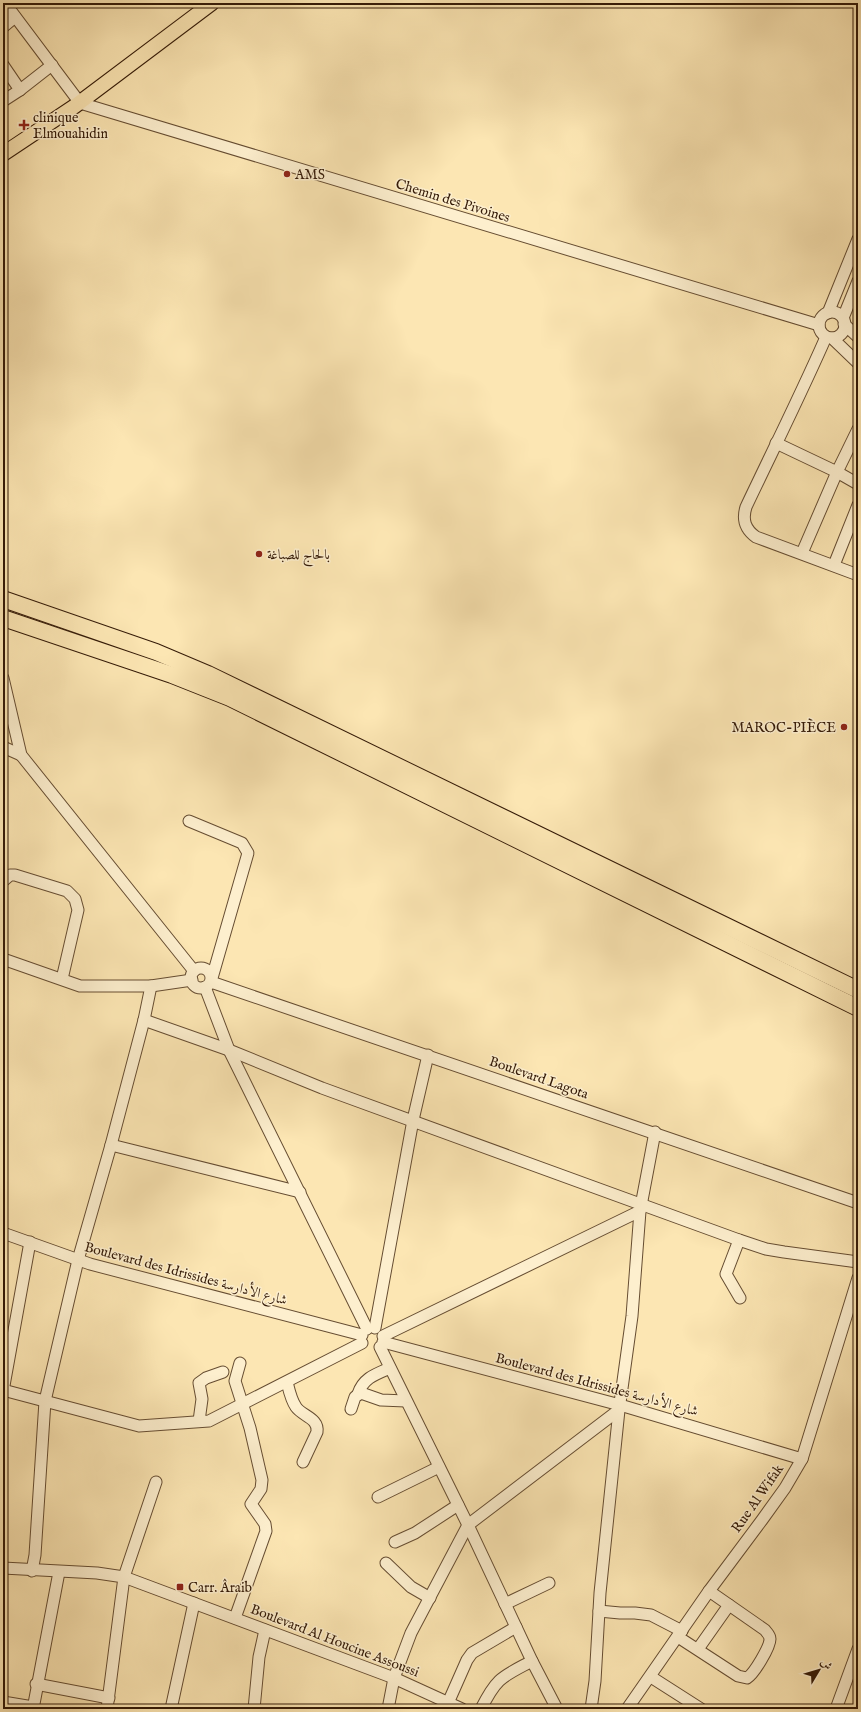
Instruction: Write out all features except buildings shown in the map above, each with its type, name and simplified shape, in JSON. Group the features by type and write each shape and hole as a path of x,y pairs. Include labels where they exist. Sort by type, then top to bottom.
{"highway":[{"path":"3,599 156,652 208,674 858,990"},
{"path":"3,618 172,676 230,698 858,1008"}],"main road":[{"path":"3,154 80,103 212,3"}],"street":[{"path":"5,3 80,103"},
{"path":"3,27 15,17"},
{"path":"3,65 20,90"},
{"path":"3,101 20,90 52,65"},
{"name":"Chemin des Pivoines","path":"80,103 819,325"},
{"path":"828,313 858,239"},
{"path":"829,337 840,335 844,328 843,321 858,281"},
{"path":"858,337 836,313 828,313 821,317 819,325 821,332 858,362"},
{"path":"829,337 746,507 744,521 749,531 756,537 858,575"},
{"path":"802,553 837,472 858,429"},
{"path":"776,443 837,472 858,484"},
{"path":"834,565 858,505"},
{"path":"3,678 21,755 192,976 195,986 209,982"},
{"path":"3,747 21,755"},
{"path":"189,821 242,843 248,853 209,982"},
{"path":"3,881 10,875 15,875 67,891 75,899 78,910 62,979"},
{"path":"3,959 80,986 151,986 192,976 199,968 205,968 210,972 209,982 229,1050 390,1368 468,1525 532,1661 557,1709"},
{"name":"Boulevard Lagota","path":"209,982 655,1132 858,1203"},
{"path":"32,1570 35,1555 45,1402 78,1260 111,1145 144,1020 151,986"},
{"path":"144,1020 229,1050 322,1088 413,1120 641,1208 772,1250 858,1262"},
{"path":"373,1337 413,1120 428,1055"},
{"path":"591,1709 595,1681 599,1611 619,1407 632,1316 641,1208 655,1132"},
{"path":"111,1145 300,1192"},
{"path":"30,1242 5,1370 3,1390 139,1426 154,1426 209,1421 217,1418 373,1337 641,1208"},
{"name":"Boulevard des Idrissides شارع الأدارسة","path":"3,1233 90,1264 373,1337 802,1459"},
{"path":"739,1240 726,1274 740,1298"},
{"name":"Rue Al Wifak","path":"627,1709 651,1677 709,1591 771,1507 802,1459 858,1278"},
{"path":"235,1618 266,1531 265,1524 251,1504 261,1488 262,1480 243,1405 235,1381 240,1363"},
{"path":"350,1409 360,1387 370,1377 390,1368"},
{"path":"199,1421 202,1399 199,1383 206,1378 223,1372"},
{"path":"287,1382 296,1407 300,1412 314,1421 318,1427 303,1462"},
{"path":"358,1394 369,1394 381,1400 406,1401"},
{"path":"388,1709 394,1678 411,1633 468,1525 619,1407"},
{"path":"378,1497 439,1467"},
{"path":"107,1709 124,1578 156,1482"},
{"path":"395,1542 415,1533 458,1505"},
{"path":"386,1563 411,1587 430,1598"},
{"name":"Boulevard Al Houcine Assoussi","path":"3,1568 97,1573 124,1578 394,1678 462,1709"},
{"path":"3,1702 33,1708 36,1684 59,1572"},
{"path":"505,1604 549,1583"},
{"path":"599,1611 651,1615 738,1676 747,1678 753,1673 768,1646 770,1637 765,1630 709,1591"},
{"path":"171,1709 194,1603"},
{"path":"698,1649 729,1605"},
{"path":"448,1703 467,1660 472,1653 516,1627"},
{"path":"254,1709 259,1657 266,1630"},
{"path":"836,1709 858,1649"},
{"path":"482,1709 492,1688 499,1680 532,1661"},
{"path":"651,1677 701,1709"},
{"path":"36,1684 109,1698"}],"place":[{"name":"clinique Elmouahidin","path":"24,125"},
{"name":"AMS","path":"287,174"},
{"name":"بالحاج للصباغة","path":"259,554"},
{"name":"MAROC-PIÈCE","path":"844,727"},
{"name":"Carr. Âraib","path":"180,1587"}]}
